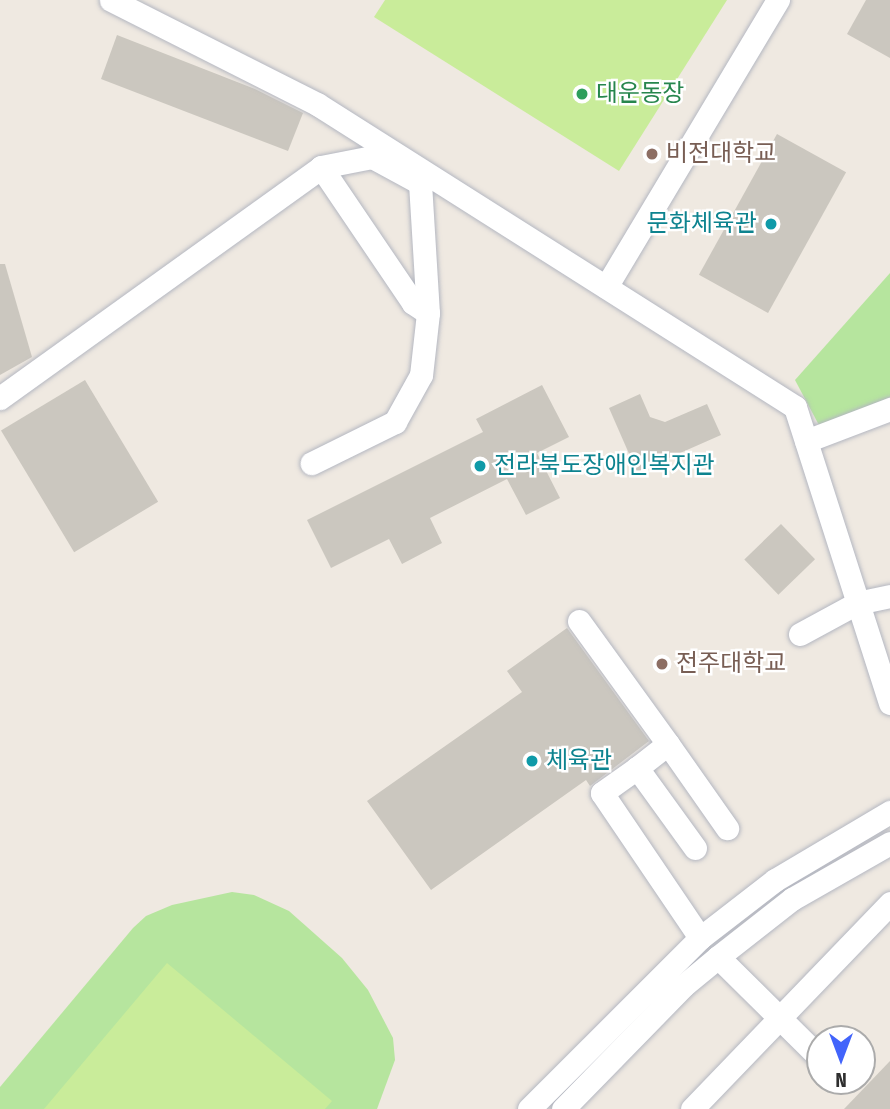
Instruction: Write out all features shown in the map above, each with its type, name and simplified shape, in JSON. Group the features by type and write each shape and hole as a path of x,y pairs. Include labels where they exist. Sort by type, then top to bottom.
{"street":[{"path":"111,0 317,104 415,173 606,286 795,407 890,703"},
{"path":"606,286 778,0"},
{"path":"0,398 321,167 372,157 415,173 420,183 428,313 421,375 395,422 312,464"},
{"path":"321,167 413,303 428,313"},
{"path":"806,441 890,409"},
{"path":"800,634 857,603 890,596"},
{"path":"579,621 727,828"},
{"path":"668,744 602,793 700,938"},
{"path":"637,768 695,848"},
{"path":"528,1109 700,938 775,880 890,812"},
{"path":"563,1109 683,986 718,957 792,900 890,843"},
{"path":"692,1109 890,903"},
{"path":"718,957 806,1044"}],"green space":[{"name":"대운동장","path":"385,0 727,0 619,171 374,17"},
{"path":"890,273 890,397 821,429 795,380"},
{"path":"232,892 254,895 289,911 342,958 368,990 393,1038 395,1060 377,1109 0,1109 0,1087 133,928 146,916 172,905"},
{"path":"167,963 332,1101 325,1109 44,1109"}],"building":[{"path":"866,0 890,0 890,58 847,34"},
{"path":"117,35 255,89 303,113 288,151 101,79"},
{"name":"문화체육관","path":"777,134 846,172 768,313 699,275"},
{"path":"0,264 5,264 32,357 0,375"},
{"path":"85,380 158,502 74,552 1,430"},
{"name":"전라북도장애인복지관","path":"542,385 569,437 537,453 560,498 526,515 507,479 430,518 442,543 402,564 389,539 331,568 307,520 483,432 476,419"},
{"path":"640,394 650,417 665,422 707,404 721,435 637,472 609,408"},
{"path":"781,524 815,559 778,595 744,559"},
{"name":"체육관","path":"567,628 649,741 590,786 586,780 431,890 367,801 522,692 507,671"},
{"path":"890,1061 890,1109 844,1109 857,1095 876,1095 876,1076"}],"place":[{"name":"대운동장","path":"582,94"},
{"name":"비전대학교","path":"652,154"},
{"name":"문화체육관","path":"771,224"},
{"name":"전라북도장애인복지관","path":"480,466"},
{"name":"전주대학교","path":"662,664"},
{"name":"체육관","path":"532,761"}]}
